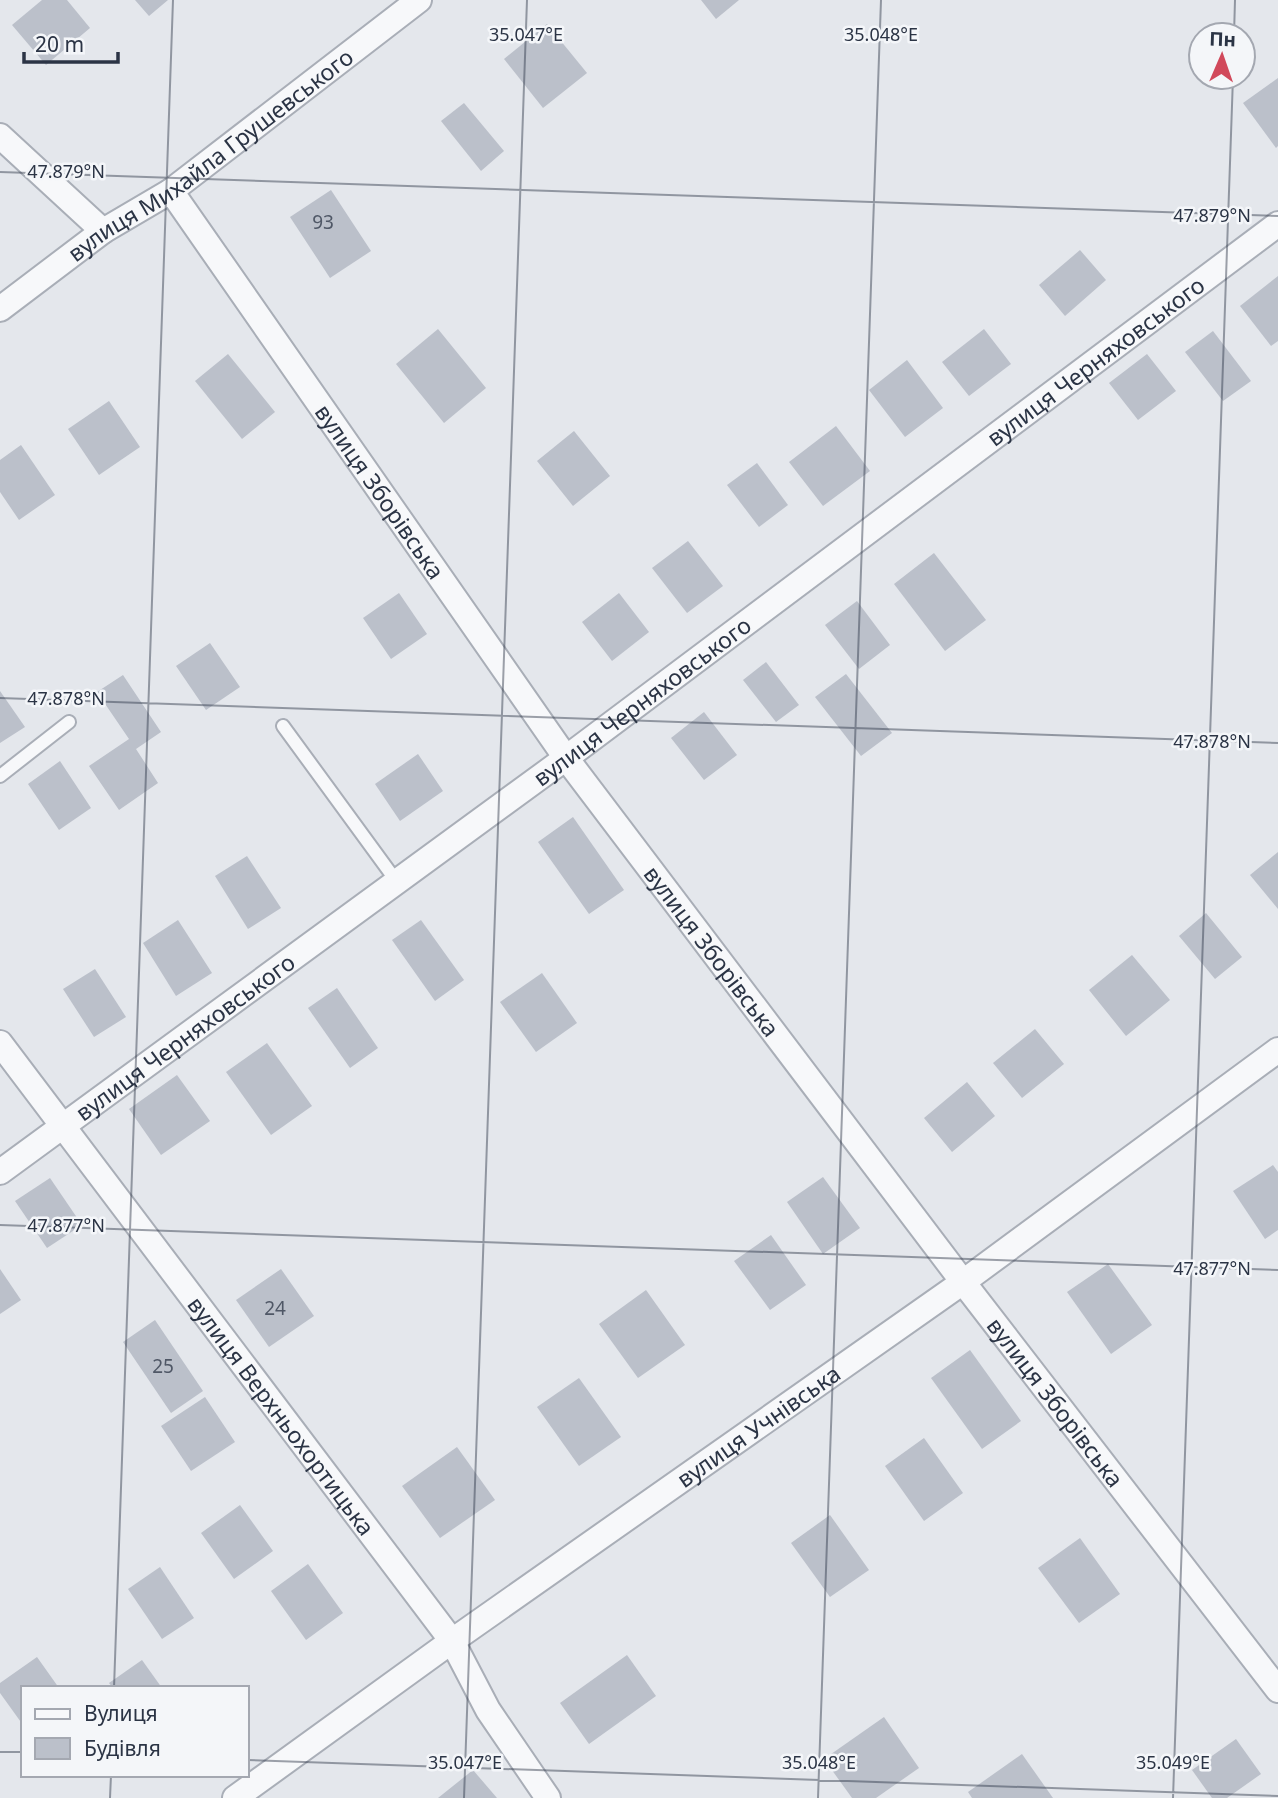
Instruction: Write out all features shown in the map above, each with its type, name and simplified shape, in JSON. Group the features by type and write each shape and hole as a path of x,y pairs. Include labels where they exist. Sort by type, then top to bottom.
{"street":[{"name":"вулиця Михайла Грушевського","path":"0,309 103,231 171,191 419,0"},
{"path":"0,136 103,231"},
{"name":"вулиця Зборівська","path":"171,191 566,758 962,1282 1278,1690"},
{"name":"вулиця Черняховського","path":"0,1172 566,758 1278,224"},
{"name":"вулиця Верхньохортицька","path":"0,1043 452,1641 488,1710 548,1798"},
{"name":"вулиця Учнівська","path":"235,1798 452,1641 962,1282 1278,1050"}],"lane":[{"path":"0,776 69,722"},
{"path":"283,726 397,882"}],"building":[{"path":"42,0 67,0 90,28 46,65 12,25"},
{"path":"135,0 168,0 149,16"},
{"path":"701,0 739,0 716,19"},
{"path":"547,24 587,73 543,108 504,59"},
{"path":"1278,78 1278,146 1276,148 1243,103"},
{"path":"464,103 504,151 481,171 441,121"},
{"path":"331,190 371,251 330,278 290,217"},
{"path":"1080,250 1106,280 1065,316 1039,285"},
{"path":"1278,276 1278,341 1271,346 1240,306"},
{"path":"438,329 486,388 444,423 396,364"},
{"path":"984,329 1011,364 969,396 942,362"},
{"path":"1213,331 1251,381 1223,401 1185,352"},
{"path":"228,354 275,412 242,439 195,381"},
{"path":"1147,354 1176,391 1138,420 1109,383"},
{"path":"907,360 943,408 905,437 869,390"},
{"path":"109,401 140,447 99,475 68,429"},
{"path":"836,426 870,471 823,506 789,462"},
{"path":"574,431 610,476 573,506 537,461"},
{"path":"21,445 55,495 19,520 0,492 0,460"},
{"path":"757,463 788,505 759,527 727,485"},
{"path":"688,541 723,586 687,613 652,568"},
{"path":"934,553 986,620 945,651 894,584"},
{"path":"399,593 427,634 391,659 363,618"},
{"path":"619,593 649,632 612,661 582,622"},
{"path":"857,601 890,645 859,669 825,625"},
{"path":"210,643 240,687 206,710 176,666"},
{"path":"766,662 799,705 776,722 743,680"},
{"path":"846,674 892,733 861,756 815,697"},
{"path":"123,675 161,732 136,749 158,783 119,810 89,766 129,739 97,692"},
{"path":"0,691 25,727 0,743"},
{"path":"704,712 737,755 704,780 671,738"},
{"path":"418,754 443,791 400,821 375,784"},
{"path":"60,761 91,808 59,830 28,784"},
{"path":"573,817 624,890 589,914 538,842"},
{"path":"1278,852 1278,909 1250,875"},
{"path":"247,856 281,908 248,929 215,876"},
{"path":"1206,913 1242,957 1215,979 1179,936"},
{"path":"178,920 212,973 176,996 143,943"},
{"path":"421,920 464,980 435,1001 392,940"},
{"path":"1132,955 1170,1000 1126,1036 1089,990"},
{"path":"95,969 126,1017 94,1037 63,989"},
{"path":"542,973 577,1023 536,1052 500,1002"},
{"path":"337,988 378,1048 350,1068 308,1008"},
{"path":"1035,1029 1064,1064 1022,1098 993,1063"},
{"path":"267,1043 312,1106 271,1135 226,1072"},
{"path":"177,1075 210,1121 161,1155 129,1109"},
{"path":"967,1082 995,1116 952,1152 924,1118"},
{"path":"1273,1165 1278,1172 1278,1230 1265,1239 1233,1191"},
{"path":"823,1177 860,1228 823,1254 787,1202"},
{"path":"50,1178 82,1225 47,1248 15,1201"},
{"path":"771,1235 806,1285 770,1310 734,1261"},
{"path":"1108,1264 1152,1325 1111,1354 1067,1292"},
{"path":"0,1269 21,1300 0,1314"},
{"path":"281,1269 314,1316 269,1347 236,1300"},
{"path":"646,1290 685,1345 638,1378 599,1324"},
{"path":"155,1320 203,1391 171,1413 123,1342"},
{"path":"970,1350 1021,1421 982,1449 931,1378"},
{"path":"579,1378 621,1437 579,1466 537,1407"},
{"path":"205,1397 235,1442 191,1471 161,1426"},
{"path":"924,1438 963,1493 924,1521 885,1466"},
{"path":"457,1447 495,1500 440,1538 402,1486"},
{"path":"240,1505 273,1551 234,1579 201,1533"},
{"path":"830,1515 869,1570 830,1597 791,1543"},
{"path":"1080,1538 1120,1594 1079,1623 1038,1568"},
{"path":"308,1564 343,1613 306,1640 271,1591"},
{"path":"160,1567 194,1618 162,1639 128,1589"},
{"path":"627,1655 656,1696 589,1744 560,1703"},
{"path":"37,1657 58,1686 21,1686 21,1722 0,1693 0,1683"},
{"path":"142,1660 161,1686 111,1686 109,1683"},
{"path":"884,1717 919,1768 876,1798 852,1798 824,1759"},
{"path":"1236,1739 1261,1774 1227,1798 1212,1798 1192,1770"},
{"path":"1022,1754 1053,1798 972,1798 968,1792"},
{"path":"473,1770 497,1798 438,1798"}]}
